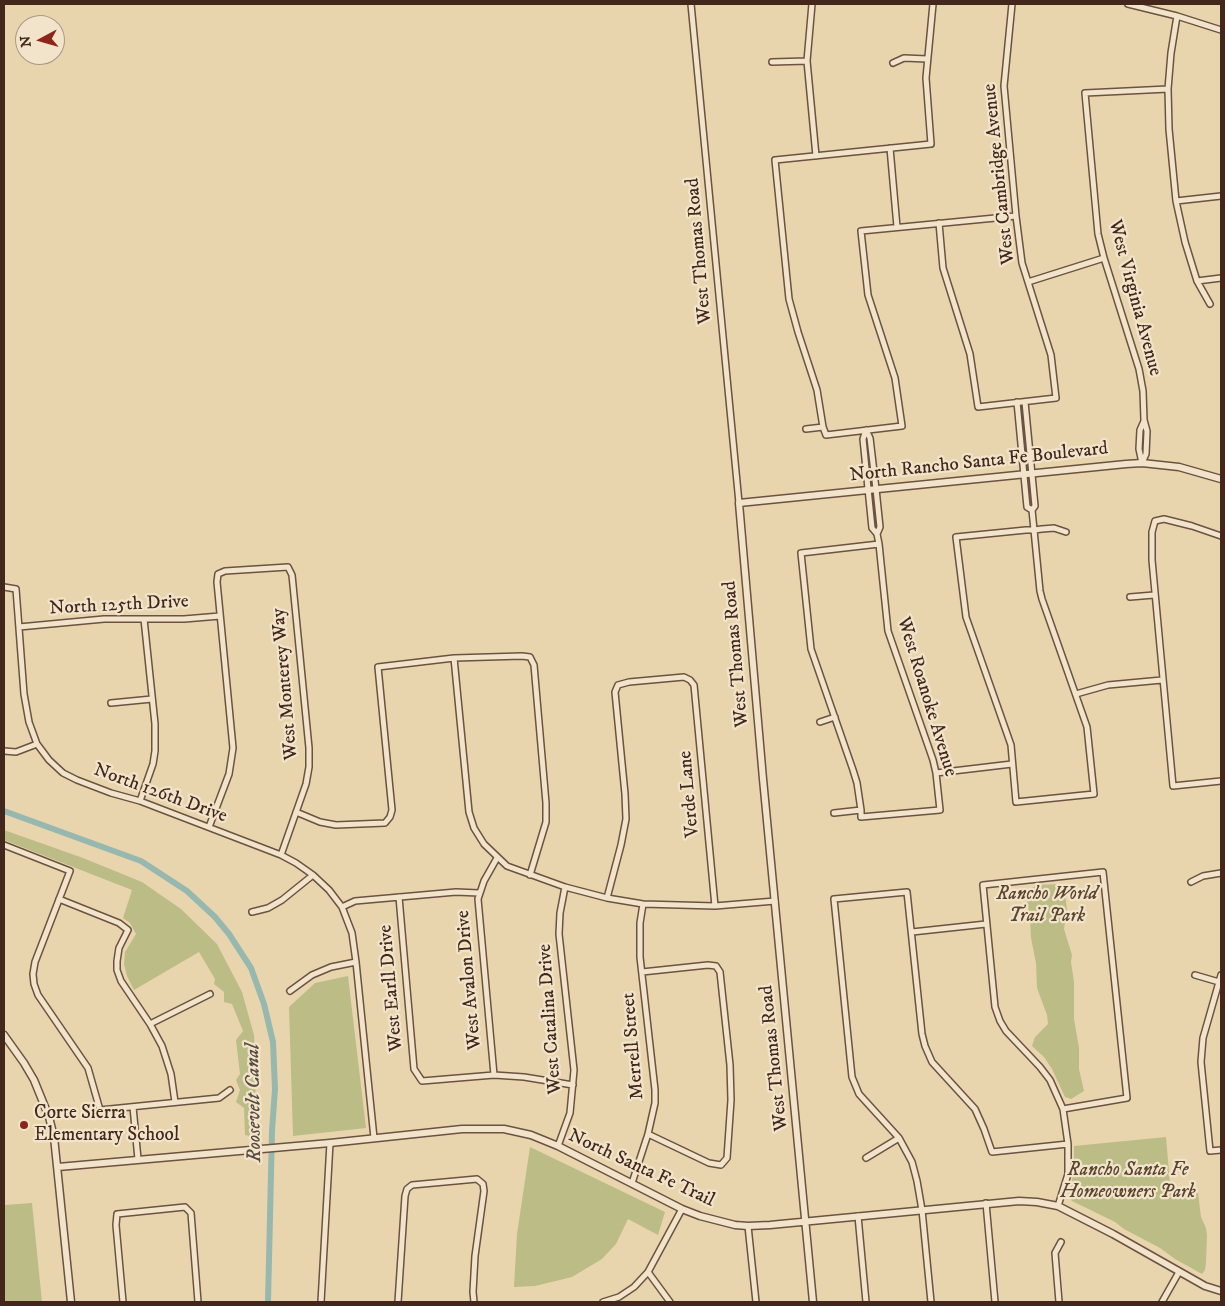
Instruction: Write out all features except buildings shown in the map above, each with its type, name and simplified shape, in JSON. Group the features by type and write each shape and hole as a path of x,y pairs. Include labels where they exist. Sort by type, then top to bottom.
{"street":[{"name":"West Thomas Road","path":"691,4 813,1302"},
{"path":"812,4 807,61 816,156"},
{"path":"933,4 926,88 930,144 775,160 789,299 817,390 826,435 902,426 895,378 868,295 861,231 1016,216"},
{"name":"West Cambridge Avenue","path":"1012,4 1004,75 1004,94 1019,250 1049,347 1056,398 1025,402"},
{"path":"1128,4 1177,16 1221,30"},
{"path":"1177,16 1168,89 1169,129 1176,201 1185,242 1197,281 1210,304"},
{"path":"893,63 904,58 927,60"},
{"path":"772,62 807,61"},
{"name":"West Virginia Avenue","path":"1142,463 1139,449 1140,430 1144,420 1143,391 1139,369 1104,258 1097,224 1085,94 1168,89"},
{"path":"890,148 897,227"},
{"path":"1176,201 1221,196"},
{"path":"938,223 943,268 970,354 978,407 1025,402 1028,473 1027,507 1032,510 1034,530 1042,600 1087,727 1094,794 1016,802 1011,745 966,617 956,537 1034,530 1054,528 1066,532"},
{"path":"1028,282 1104,258"},
{"path":"1197,281 1221,278"},
{"path":"1017,402 1028,473"},
{"path":"806,429 823,427"},
{"name":"West Roanoke Avenue","path":"861,810 861,817 940,810 936,773 888,630 879,544 877,534 872,528 872,489 863,439 866,430"},
{"name":"North Rancho Santa Fe Boulevard","path":"739,503 1114,464 1142,463 1179,467 1221,479"},
{"path":"1221,536 1164,519 1155,522 1152,532 1154,595 1173,786 1221,782"},
{"path":"834,813 861,810 858,783 811,649 801,553 879,544"},
{"name":"West Monterey Way","path":"220,616 218,574 225,571 288,567 292,575 309,748 309,767 306,784 281,855"},
{"name":"North 126th Drive","path":"4,587 16,589 24,694 29,722 37,744 49,760 63,773 111,793 140,801 281,855 313,875"},
{"path":"1130,597 1154,595"},
{"path":"209,827 229,774 233,748 220,616"},
{"name":"North 125th Drive","path":"19,627 104,620 184,619 220,616"},
{"path":"140,801 153,764 155,751 155,724 144,619"},
{"path":"296,812 320,822 336,825 385,822 390,817 392,810 378,667 454,658 530,657 534,665 546,803 546,822 530,875"},
{"path":"454,658 469,812 474,828 484,844 497,858 508,866 564,887 607,898 643,904 715,906 774,901"},
{"name":"Verde Lane","path":"607,898 622,845 626,819 615,692 618,686 629,682 684,677 694,685 715,906"},
{"path":"1076,694 1108,685 1162,680"},
{"path":"111,703 152,700"},
{"path":"820,722 835,717"},
{"path":"4,751 16,752 37,744"},
{"path":"936,773 1012,764"},
{"path":"4,845 70,871 35,962 34,984 38,995 88,1068 100,1110 218,1098 230,1090"},
{"name":"West Avalon Drive","path":"494,1075 479,893 497,858"},
{"path":"1058,1206 1068,1174 1068,1144 1062,1109 1050,1080 1006,1031 995,1007 983,885 1103,872 1127,1098 1062,1109"},
{"path":"1191,882 1203,876 1221,873"},
{"path":"252,912 268,908 282,900 313,875 329,890 342,907 352,933 374,1138"},
{"name":"West Catalina Drive","path":"558,1146 570,1113 574,1070 559,934 564,887"},
{"path":"342,907 355,901 456,892 479,893"},
{"path":"931,1302 922,1210 912,1162 899,1138 860,1094 852,1077 834,899 907,892 922,1034 925,1046 938,1068 975,1109 992,1152 1068,1144"},
{"name":"West Earll Drive","path":"399,898 414,1069 417,1076 422,1081 494,1075"},
{"path":"59,899 119,923 128,930 119,948 117,970 121,981 150,1024 162,1046 171,1074 175,1102"},
{"name":"Merrell Street","path":"632,1183 648,1134 655,1090 642,972 640,938 643,904"},
{"path":"912,932 986,924"},
{"path":"290,991 312,974 331,967 356,962"},
{"path":"642,972 708,965 716,966 720,972 730,1065 731,1100 727,1158 721,1165 709,1163 648,1134"},
{"path":"1195,974 1219,982"},
{"path":"1221,975 1203,1038 1201,1062 1210,1151 1221,1150"},
{"path":"150,1024 210,994"},
{"path":"4,1035 24,1063 42,1098 54,1138 71,1302"},
{"path":"494,1075 524,1077 573,1085"},
{"path":"133,1107 138,1159"},
{"name":"North Santa Fe Trail","path":"58,1167 277,1148 462,1129 490,1128 518,1131 558,1146 682,1209 700,1216 721,1222 748,1226 1028,1201 1058,1206 1113,1234 1205,1286 1221,1291"},
{"path":"866,1158 899,1138"},
{"path":"321,1302 330,1143"},
{"path":"398,1302 407,1189 412,1185 477,1179 483,1184 475,1256 474,1302"},
{"path":"986,1204 995,1302"},
{"path":"124,1302 116,1225 117,1214 185,1207 191,1213 198,1302"},
{"path":"603,1302 618,1297 634,1287 648,1272 682,1209"},
{"path":"858,1216 866,1302"},
{"path":"748,1226 756,1302"},
{"path":"1059,1302 1055,1253 1061,1242"},
{"path":"648,1272 670,1302"},
{"path":"1162,1302 1179,1272"}],"green space":[{"path":"4,830 83,858 142,882 181,909 217,944 242,992 254,1035 256,1076 254,1137 245,1135 244,1108 236,1102 240,1090 236,1080 240,1074 236,1040 243,1031 232,1004 224,1002 224,992 214,984 215,979 199,952 134,990 127,976 124,964 125,952 136,934 130,923 123,918 132,890 4,840"},
{"name":"Rancho World Trail Park","path":"1062,884 1065,889 1067,909 1064,929 1072,955 1074,1019 1079,1048 1079,1069 1084,1091 1071,1099 1065,1097 1052,1069 1044,1057 1032,1046 1035,1037 1048,1024 1047,1015 1037,988 1036,963 1026,894 1036,885"},
{"path":"348,976 366,1128 293,1136 289,1007 315,983"},
{"name":"Rancho Santa Fe Homeowners Park","path":"1166,1137 1171,1195 1198,1193 1201,1217 1207,1235 1206,1263 1202,1274 1115,1222 1072,1201 1069,1197 1074,1170 1074,1146"},
{"path":"530,1147 665,1212 658,1235 628,1219 616,1244 602,1259 572,1277 535,1286 514,1287 517,1234"},
{"path":"32,1203 42,1302 4,1302 4,1205"}],"waterway":[{"name":"Roosevelt Canal","path":"4,811 141,861 187,891 215,917 229,934 251,968 264,1004 273,1042 275,1089 272,1131 268,1302"}],"place":[{"name":"Corte Sierra Elementary School","path":"24,1125"}]}
